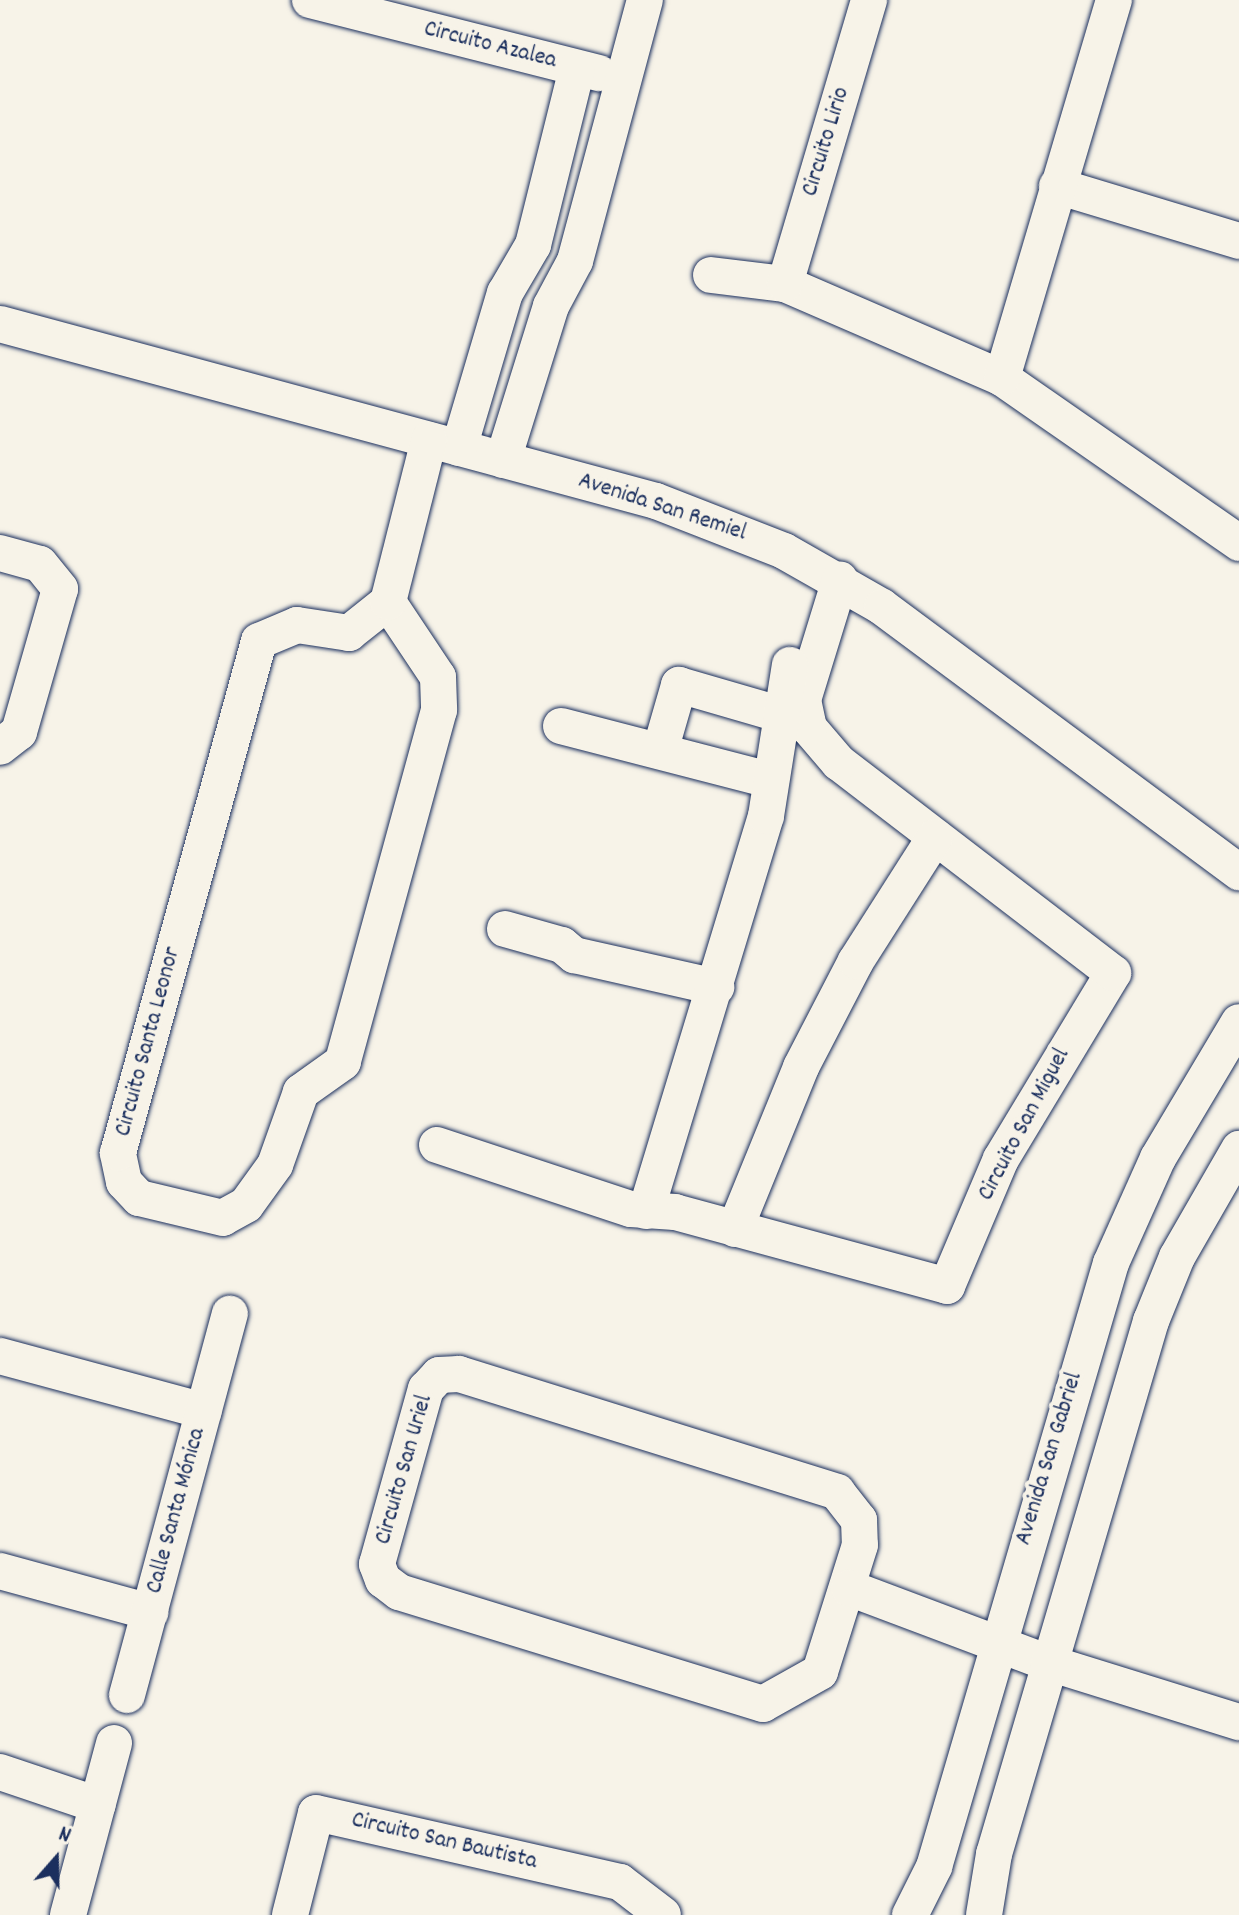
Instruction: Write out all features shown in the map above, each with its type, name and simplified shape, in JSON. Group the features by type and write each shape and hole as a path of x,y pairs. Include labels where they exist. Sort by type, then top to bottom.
{"street":[{"name":"Circuito Azalea","path":"310,0 623,80"},
{"path":"503,460 551,306 575,261 645,0"},
{"name":"Circuito Lirio","path":"785,284 869,0"},
{"path":"1002,378 1114,0"},
{"name":"Circuito Azalea","path":"444,444 505,293 533,245 577,68"},
{"path":"1057,186 1239,241"},
{"path":"711,275 785,284 1002,378 1239,543"},
{"path":"505,293 551,306"},
{"name":"Avenida San Remiel","path":"0,324 503,460 725,525 829,574 1239,872"},
{"path":"388,602 444,444"},
{"path":"0,553 40,564 60,589 19,732 0,747"},
{"path":"657,1207 770,780 779,714 829,574"},
{"name":"Circuito San Miguel","path":"437,1145 539,1174 559,1170 657,1207 947,1286 1001,1159 1113,973 839,763 809,728 803,700 829,574"},
{"name":"Circuito Santa Leonor","path":"388,602 438,677 439,710 343,1062 301,1092 275,1165 246,1205 223,1218 139,1198 124,1182 118,1153 259,641 297,625 349,633 388,602"},
{"path":"660,751 679,685 779,714"},
{"path":"561,726 770,780"},
{"path":"735,1229 801,1067 856,961 935,837"},
{"path":"505,929 562,945 580,940 641,958 659,971 716,987"},
{"name":"Avenida San Gabriel","path":"910,1915 934,1867 996,1643 1111,1263 1158,1158 1239,1022"},
{"path":"984,1915 994,1854 1151,1321 1177,1257 1239,1149"},
{"name":"Calle Santa Mónica","path":"127,1695 230,1314"},
{"name":"Calle Santa Mónica","path":"0,1356 204,1411"},
{"name":"Circuito San Uriel","path":"459,1374 837,1492 859,1520 849,1588 820,1672 763,1704 399,1592 377,1564 426,1389 439,1375 459,1374"},
{"name":"Calle Santa Mónica","path":"0,1571 150,1612"},
{"path":"849,1588 1049,1663 1239,1722"},
{"path":"68,1915 114,1743"},
{"path":"0,1772 98,1805"},
{"name":"Circuito San Bautista","path":"290,1915 316,1813 620,1882 663,1915"}]}
